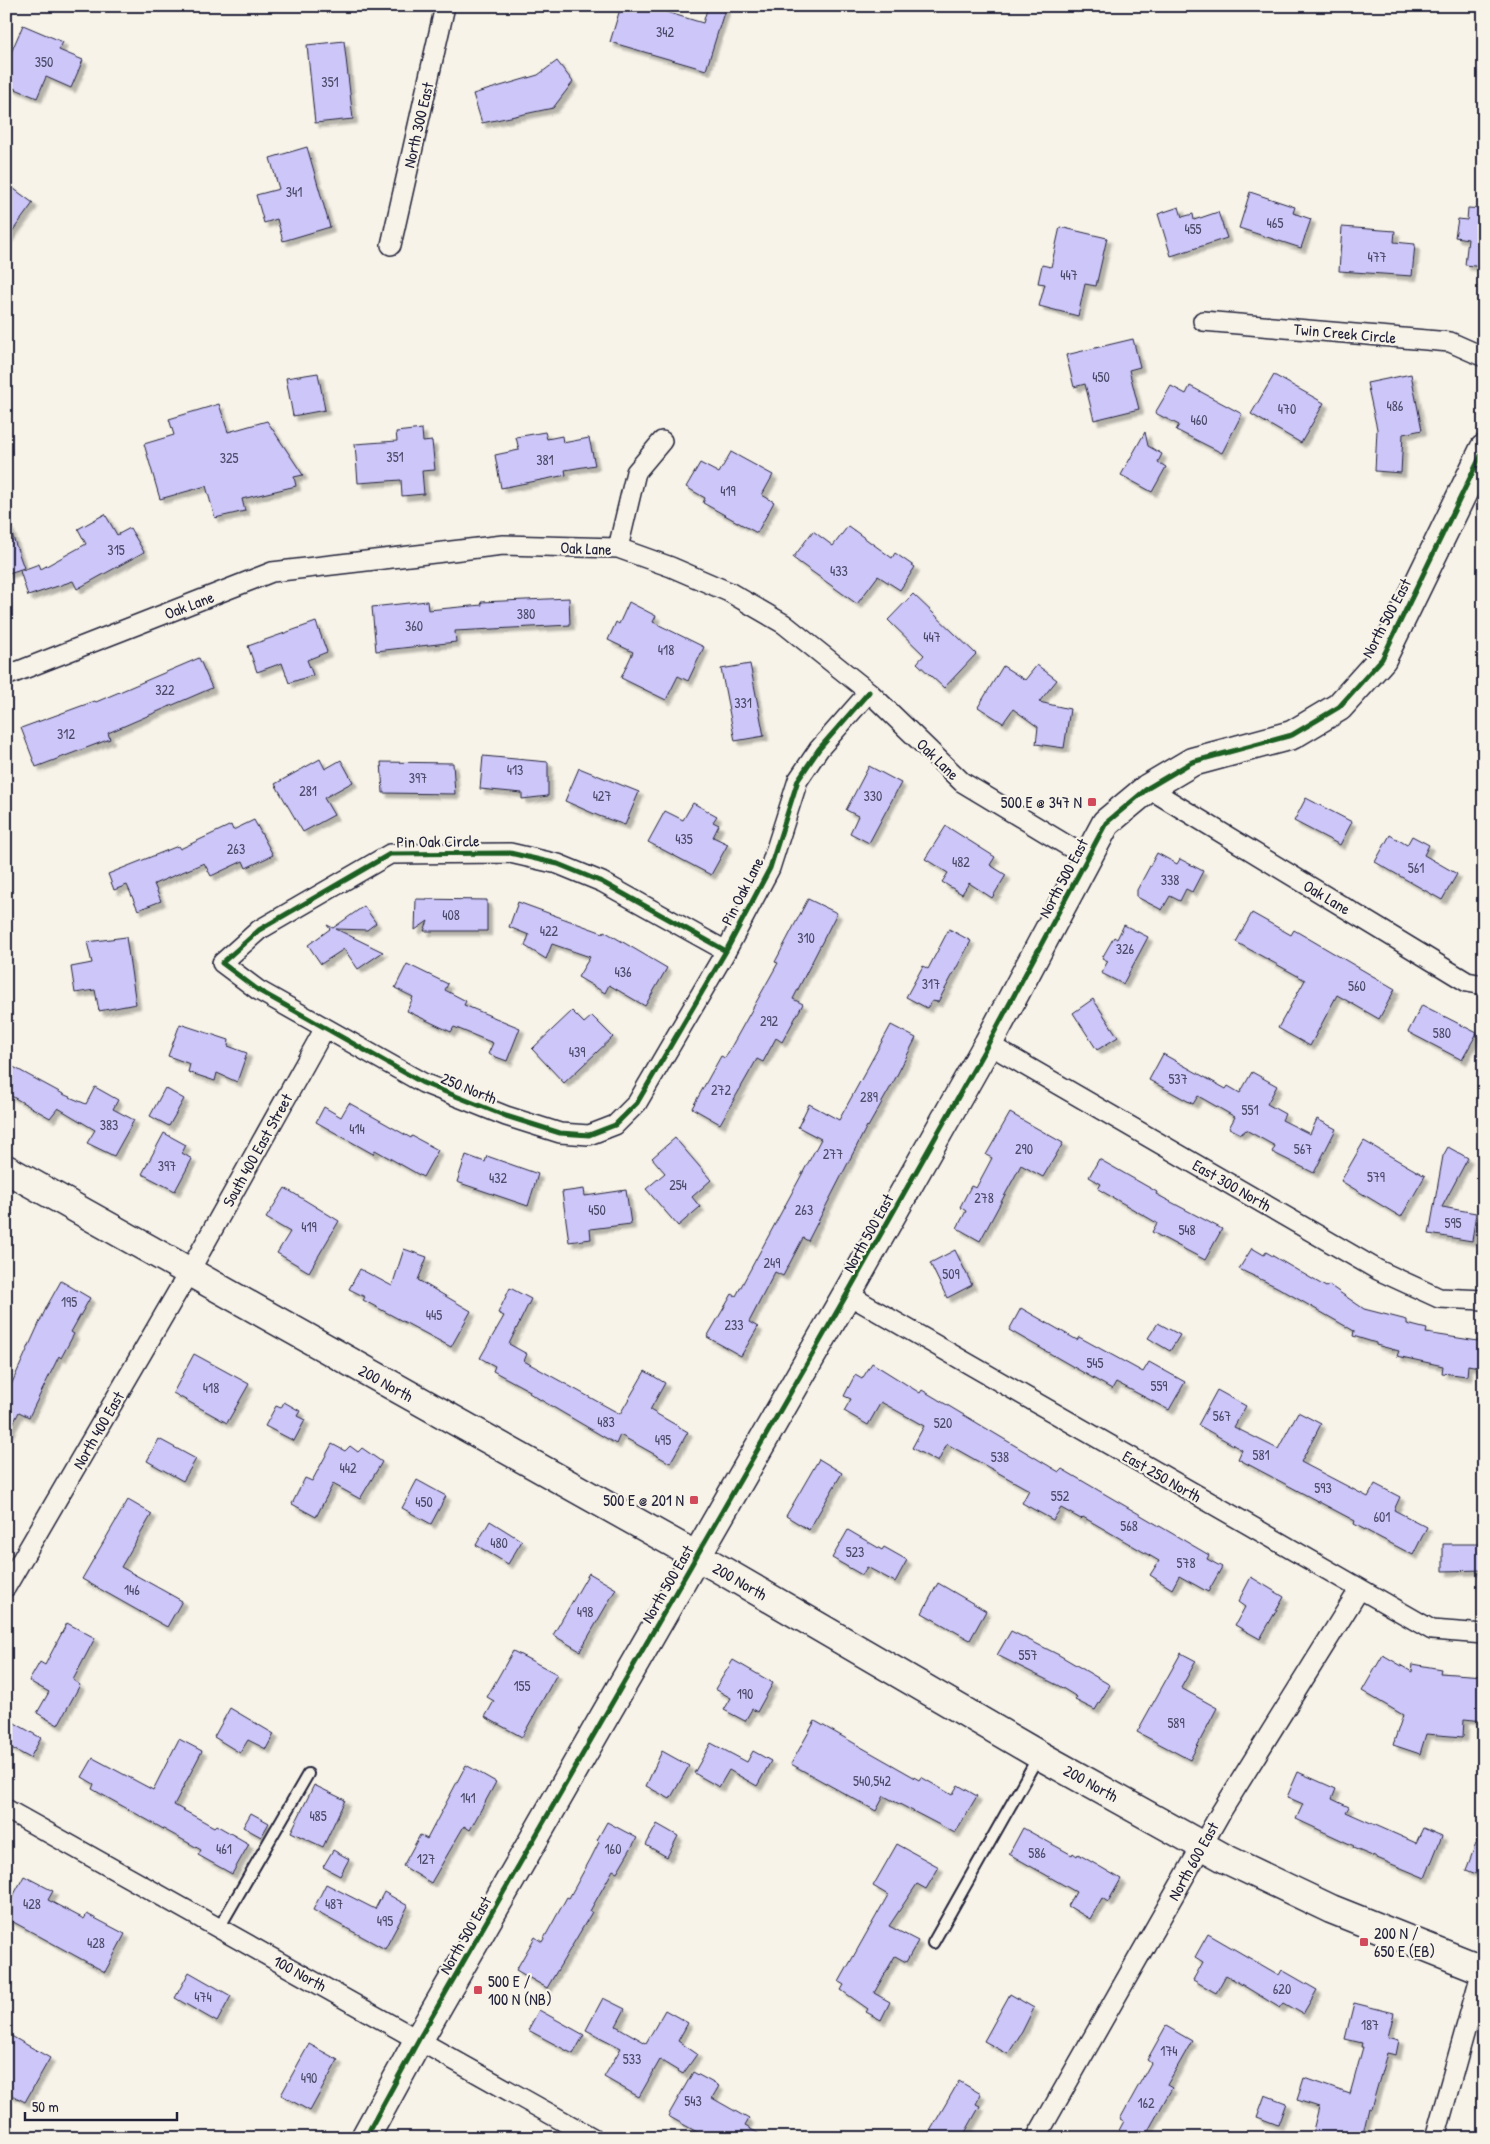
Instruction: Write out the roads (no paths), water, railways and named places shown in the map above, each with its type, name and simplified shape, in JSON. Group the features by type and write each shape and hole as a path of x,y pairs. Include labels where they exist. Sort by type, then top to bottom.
{"street":[{"name":"North 300 East","path":"391,245 445,6"},
{"name":"Twin Creek Circle","path":"1203,321 1450,342 1484,357"},
{"path":"618,548 636,472 662,441"},
{"name":"North 500 East","path":"365,2138 419,2039 847,1294 988,1044 1106,823 1148,788 1192,762 1292,735 1339,707 1382,659 1484,449"},
{"name":"Oak Lane","path":"6,676 272,572 503,545 618,548 671,567 737,596 784,624 869,692 962,782 1088,858"},
{"name":"Pin Oak Lane","path":"615,1125 637,1103 726,950 770,868 798,780 819,749 869,692"},
{"name":"Oak Lane","path":"1148,788 1467,982 1484,985"},
{"name":"Pin Oak Circle","path":"325,1028 258,990 222,963 259,930 390,854 510,853 558,864 602,882 726,950"},
{"name":"250 North","path":"325,1028 422,1083 506,1116 560,1133 589,1134 615,1125"},
{"name":"South 400 East Street","path":"189,1272 325,1028"},
{"name":"East 300 North","path":"988,1044 1378,1270 1439,1298 1484,1300"},
{"name":"200 North","path":"6,1169 697,1556 1040,1755 1226,1859 1331,1909 1483,1970"},
{"name":"North 400 East","path":"6,1587 189,1272"},
{"name":"East 250 North","path":"847,1294 1359,1590 1432,1630 1484,1634"},
{"name":"North 600 East","path":"1036,2138 1221,1812 1359,1590"},
{"name":"100 North","path":"6,1809 593,2138"},
{"path":"1435,2138 1483,1970"}],"lane":[{"path":"933,1944 1040,1755"},
{"path":"219,1928 308,1774"}],"place":[{"name":"500 E @ 347 N","path":"1092,802"},
{"name":"500 E @ 201 N","path":"694,1500"},
{"name":"200 N / 650 E (EB)","path":"1364,1942"},
{"name":"500 E / 100 N (NB)","path":"478,1990"}]}
